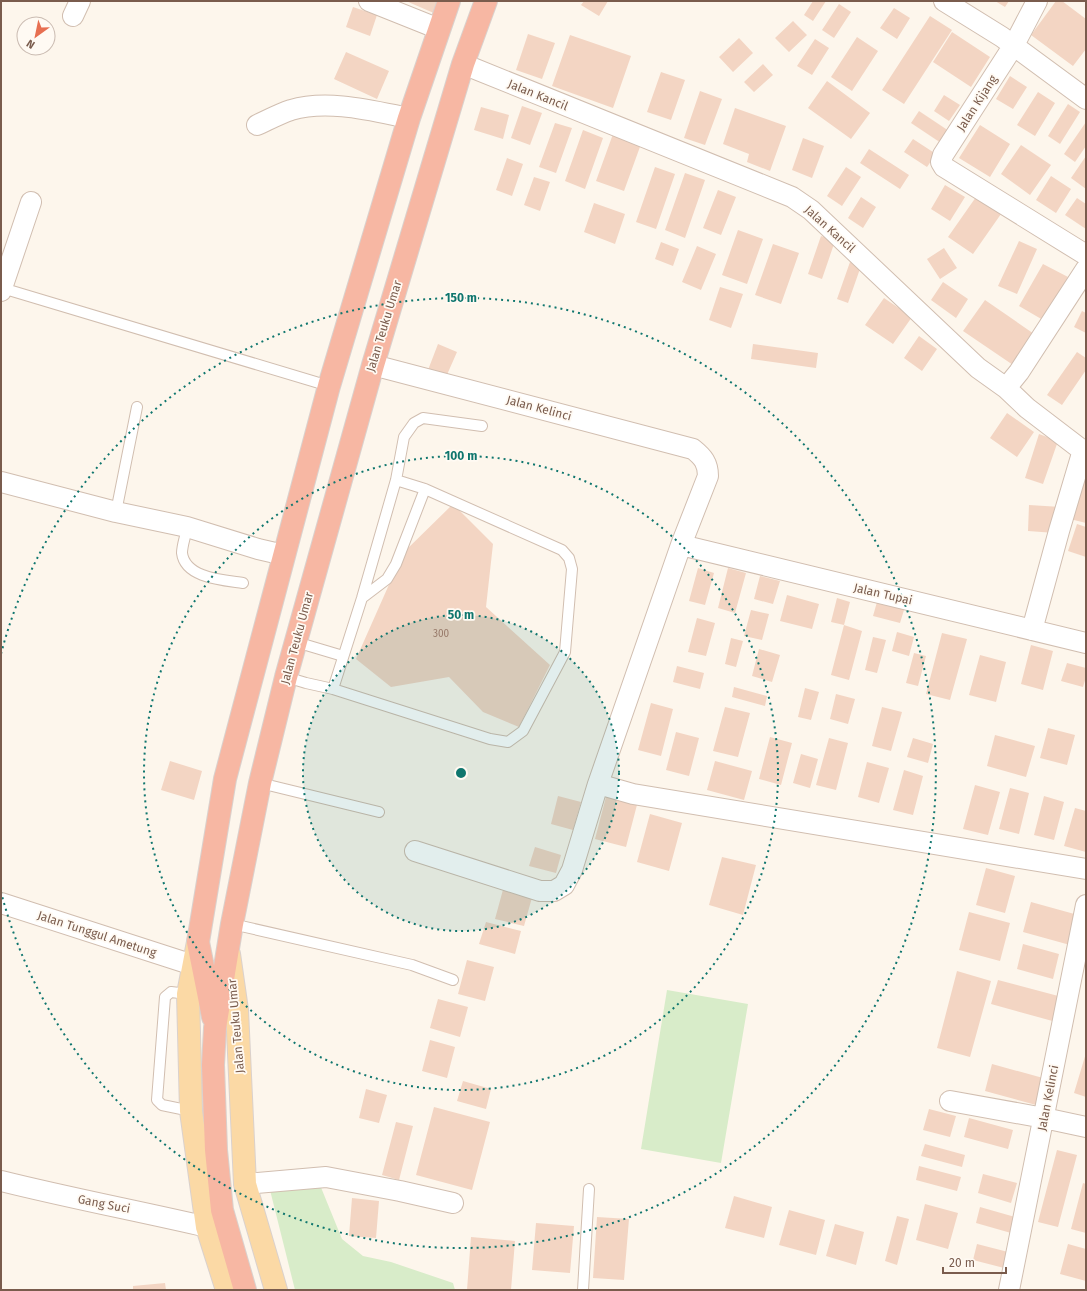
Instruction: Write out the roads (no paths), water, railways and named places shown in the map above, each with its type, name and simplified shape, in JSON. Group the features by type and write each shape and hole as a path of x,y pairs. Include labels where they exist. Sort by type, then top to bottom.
{"highway":[{"path":"245,1290 222,1210 216,1150 213,1066 215,1028 207,972 198,942 225,779 329,386 409,118 449,1"},
{"name":"Jalan Teuku Umar","path":"228,949 260,783 286,677 372,365 463,64 486,1"},
{"path":"207,972 228,949"}],"main road":[{"name":"Jalan Teuku Umar","path":"228,949 238,1010 245,1184 276,1290"},
{"path":"207,972 188,994 191,1111 207,1227 227,1290"}],"street":[{"path":"369,1 439,29"},
{"path":"944,1 1014,45 1086,99"},
{"name":"Jalan Kijang","path":"1037,1 1014,45 943,155 941,162 944,167 1086,255"},
{"name":"Jalan Kancil","path":"463,64 792,198 811,210 978,368 1006,388 1027,408 1084,451"},
{"path":"257,125 291,110 316,106 362,109 409,118"},
{"path":"2,289 31,202"},
{"path":"1006,388 1019,372 1086,268"},
{"name":"Jalan Kelinci","path":"372,365 693,449 703,457 708,467 708,476 681,545"},
{"path":"1032,630 1059,531 1084,451"},
{"path":"1,482 116,512 187,527 258,549 284,555"},
{"path":"415,851 540,891 554,891 564,885 572,870 598,784 681,545"},
{"name":"Jalan Tupai","path":"681,545 1086,643"},
{"path":"598,784 633,794 1086,869"},
{"name":"Jalan Tunggul Ametung","path":"1,903 207,972"},
{"name":"Jalan Kelinci","path":"1009,1290 1086,905"},
{"path":"950,1101 1044,1118 1086,1128"},
{"path":"245,1184 326,1177 453,1203"},
{"name":"Gang Suci","path":"1,1181 51,1194 140,1211 207,1227"}],"lane":[{"path":"2,289 329,386"},
{"path":"116,512 137,407"},
{"path":"333,689 362,598 396,480 404,437 414,423 423,418 482,426"},
{"path":"286,677 333,689 490,739 508,742 523,731 565,652 572,569 569,558 562,550 425,489 396,480"},
{"path":"362,598 387,579 396,564 425,489"},
{"path":"187,527 182,552 188,567 199,574 243,583"},
{"path":"296,642 343,656"},
{"path":"260,783 379,812"},
{"path":"232,924 412,966 453,980"},
{"path":"188,994 171,992 165,997 157,1100 162,1105 191,1111"},
{"path":"583,1290 589,1189"}]}
